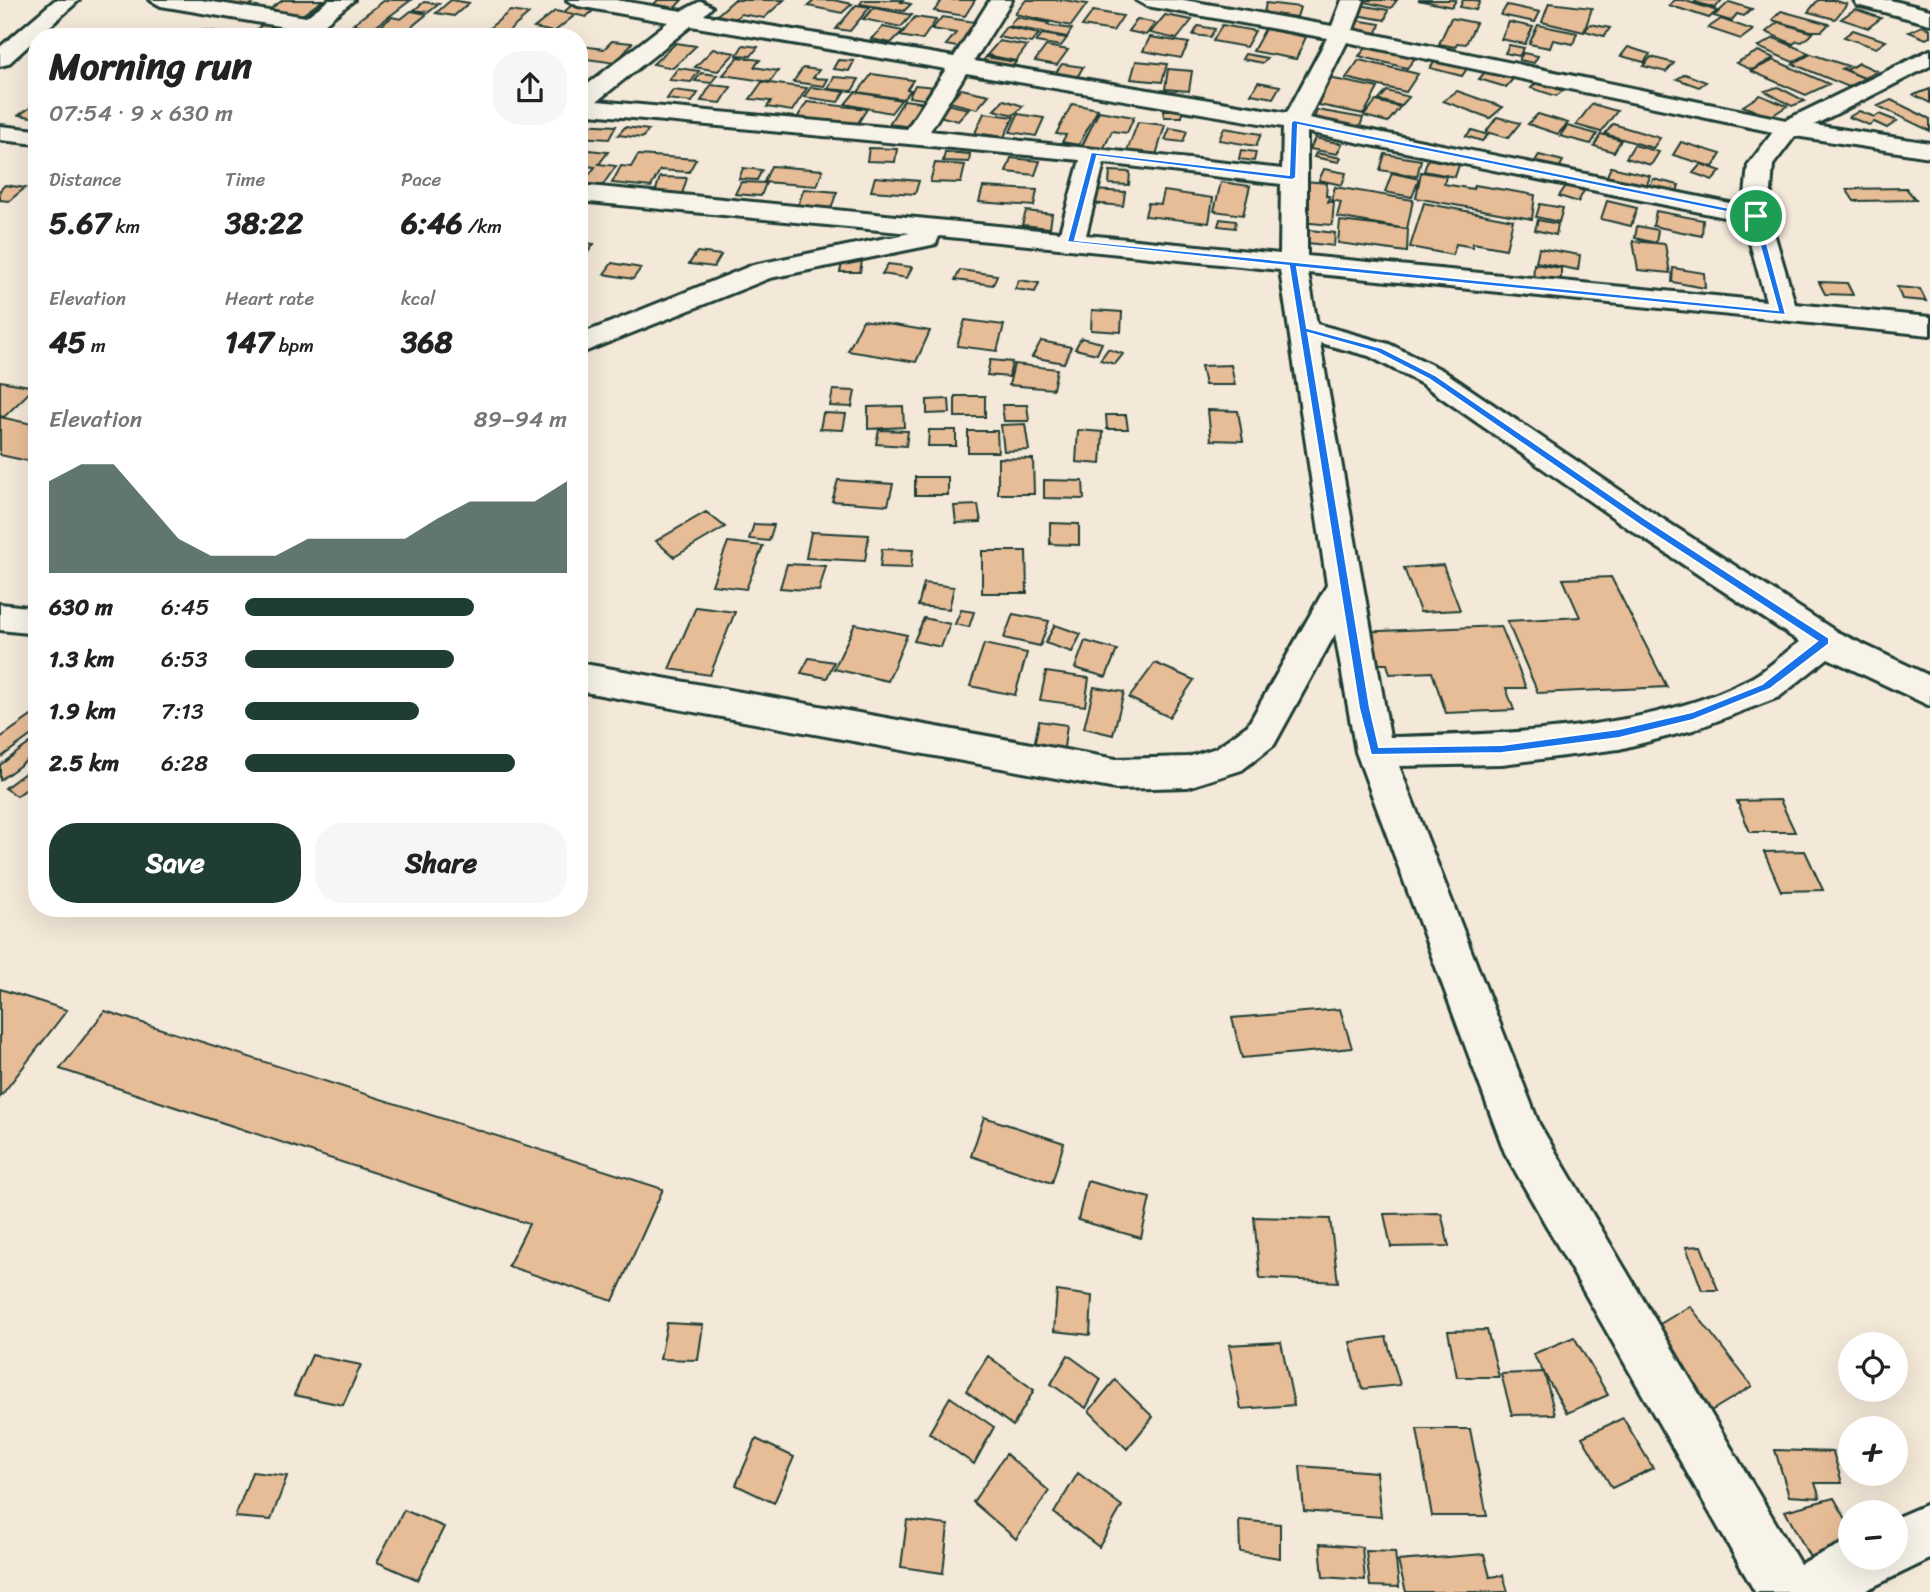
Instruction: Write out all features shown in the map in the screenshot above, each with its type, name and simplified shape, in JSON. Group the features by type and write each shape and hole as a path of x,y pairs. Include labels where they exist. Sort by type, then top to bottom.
{"street":[{"path":"36,28 68,0"},
{"path":"161,0 293,28"},
{"path":"305,28 343,0"},
{"path":"578,0 1294,122 1756,216"},
{"path":"588,97 690,18 708,0"},
{"path":"913,139 1001,0"},
{"path":"1147,0 1340,34 1789,128 1930,150"},
{"path":"1353,0 1340,34 1294,122 1293,264 1344,584 1375,752 1521,1137 1786,1592"},
{"path":"1865,0 1930,17"},
{"path":"0,59 28,35"},
{"path":"1783,313 1756,216 1761,166 1789,128 1930,57"},
{"path":"588,105 913,139 1094,154 1292,178"},
{"path":"0,133 28,136"},
{"path":"1071,242 1094,154"},
{"path":"588,194 1930,326"},
{"path":"588,341 764,271 964,231"},
{"path":"1303,329 1379,350 1432,377 1643,522 1825,641 1930,692"},
{"path":"588,679 1116,774 1188,772 1229,759 1261,735 1344,584"},
{"path":"0,617 28,620"},
{"path":"1375,752 1502,749 1619,734 1693,716 1766,687 1825,641"},
{"path":"1908,1541 1930,1530"},
{"path":"1801,1592 1848,1570"}],"building":[{"path":"215,0 258,0 247,7"},
{"path":"283,0 323,0 298,18 266,12"},
{"path":"385,0 411,0 374,28 353,24"},
{"path":"451,0 469,3 454,16 436,13"},
{"path":"658,0 682,0 671,12 649,9"},
{"path":"734,0 784,0 764,18 741,14 735,19 716,16"},
{"path":"815,0 852,4 842,13 808,6"},
{"path":"863,0 903,0 901,2 911,4 904,11 860,4"},
{"path":"937,0 975,0 965,16 934,11 941,2"},
{"path":"1026,0 1064,0 1087,4 1071,26 1015,14"},
{"path":"1356,0 1397,0 1391,8"},
{"path":"1418,0 1456,0 1452,7"},
{"path":"1463,0 1480,1 1476,10 1460,7"},
{"path":"1675,0 1717,11 1709,18 1669,5"},
{"path":"1722,0 1715,8 1695,2"},
{"path":"1818,0 1847,4 1835,19 1808,12"},
{"path":"424,2 439,4 429,12 414,10"},
{"path":"1729,2 1752,9 1744,16 1737,14 1731,21 1714,16"},
{"path":"1266,3 1300,7 1297,17 1264,13"},
{"path":"1549,3 1592,8 1584,32 1542,22"},
{"path":"573,4 595,9 586,17 564,12"},
{"path":"1354,4 1388,10 1385,20 1350,14"},
{"path":"856,5 870,7 850,31 836,29"},
{"path":"1507,5 1540,12 1535,22 1501,15"},
{"path":"874,8 912,15 901,27 863,19"},
{"path":"1855,9 1881,18 1868,28 1841,19"},
{"path":"411,11 427,14 410,28 378,28 392,17 401,19"},
{"path":"510,11 529,14 513,28 489,28"},
{"path":"555,11 575,15 559,28 534,28"},
{"path":"1093,11 1123,16 1113,31 1082,26"},
{"path":"1781,11 1829,24 1822,31 1811,31 1772,20"},
{"path":"1165,15 1192,20 1177,39 1150,33"},
{"path":"915,17 936,20 922,40 900,36"},
{"path":"942,17 981,23 962,48 946,45 956,33 932,29"},
{"path":"1016,17 1072,29 1067,37 1009,26"},
{"path":"1451,18 1476,23 1466,44 1457,43 1455,47 1439,44"},
{"path":"1137,19 1155,23 1146,35 1128,31"},
{"path":"1350,19 1380,24 1377,33 1345,28"},
{"path":"1721,19 1753,30 1741,39 1708,28"},
{"path":"1509,22 1533,27 1525,44 1501,39"},
{"path":"1778,22 1813,33 1802,42 1793,44 1766,32"},
{"path":"1590,24 1610,28 1604,36 1585,31"},
{"path":"262,25 278,27 276,28 258,28"},
{"path":"1222,25 1255,31 1246,47 1213,41"},
{"path":"1538,25 1577,33 1573,44 1553,40 1550,48 1529,44"},
{"path":"1198,26 1215,29 1210,37 1193,35"},
{"path":"1922,26 1930,29 1930,37 1926,39 1909,32"},
{"path":"883,27 903,31 891,43 871,39"},
{"path":"1006,27 1039,34 1031,43 998,37"},
{"path":"1265,29 1306,37 1296,59 1253,51"},
{"path":"1853,30 1886,41 1876,48 1844,37"},
{"path":"1042,34 1067,38 1061,46 1036,42"},
{"path":"1150,37 1189,43 1181,58 1143,51"},
{"path":"1774,38 1809,53 1793,62 1758,47"},
{"path":"612,41 632,43 616,63 588,59 588,47 604,49"},
{"path":"999,41 1027,46 1016,61 987,55"},
{"path":"676,43 696,46 673,68 653,64"},
{"path":"743,45 758,47 751,56 737,55"},
{"path":"1509,45 1524,48 1519,56 1505,53"},
{"path":"1046,46 1068,50 1057,65 1035,61"},
{"path":"1367,47 1415,58 1407,68 1359,56"},
{"path":"1628,47 1650,54 1644,62 1621,56"},
{"path":"713,49 735,53 718,71 695,67"},
{"path":"1758,51 1774,58 1752,70 1736,63"},
{"path":"1523,53 1538,56 1534,63 1519,60"},
{"path":"1245,54 1267,58 1263,63 1242,59"},
{"path":"1811,54 1848,66 1842,69 1864,78 1849,87 1793,64"},
{"path":"738,57 760,60 754,67 778,71 770,82 723,75"},
{"path":"986,57 1016,62 1009,71 979,66"},
{"path":"1651,57 1674,63 1666,72 1643,66"},
{"path":"1437,59 1468,67 1462,76 1430,68"},
{"path":"838,60 854,61 849,71 833,69"},
{"path":"1359,60 1418,74 1406,92 1346,78"},
{"path":"1774,60 1829,84 1806,95 1751,71"},
{"path":"1136,61 1167,64 1162,82 1131,79"},
{"path":"1859,63 1877,71 1864,78 1846,70"},
{"path":"1062,64 1083,67 1075,81 1053,77"},
{"path":"678,68 699,71 691,82 669,80"},
{"path":"803,68 819,70 813,78 828,79 824,86 793,82"},
{"path":"1168,69 1192,71 1189,91 1165,89"},
{"path":"1486,71 1513,79 1506,87 1479,79"},
{"path":"701,73 717,75 711,83 695,81"},
{"path":"872,74 913,80 907,89 911,90 903,99 858,92"},
{"path":"1685,74 1706,82 1699,87 1677,79"},
{"path":"834,77 859,79 852,91 828,89"},
{"path":"1329,78 1378,88 1364,114 1314,104"},
{"path":"762,82 807,88 792,111 767,107 771,101 750,99"},
{"path":"1258,82 1280,86 1273,98 1251,94"},
{"path":"1537,82 1563,91 1556,96 1531,88"},
{"path":"711,85 731,87 721,103 701,101"},
{"path":"915,85 936,87 930,100 909,97"},
{"path":"811,87 845,92 838,102 804,97"},
{"path":"1778,87 1805,101 1792,106 1765,91"},
{"path":"961,89 989,95 977,109 949,102"},
{"path":"1930,89 1930,103 1914,95"},
{"path":"673,90 698,93 692,102 667,99"},
{"path":"1387,91 1409,97 1401,106 1379,100"},
{"path":"1457,91 1503,107 1490,118 1443,101"},
{"path":"855,92 901,100 891,113 845,104"},
{"path":"1760,95 1787,106 1770,117 1743,106"},
{"path":"904,100 927,103 912,127 889,124"},
{"path":"1004,100 1023,106 1014,115 994,110"},
{"path":"1891,100 1930,119 1930,131 1878,106"},
{"path":"1376,101 1400,107 1388,122 1364,116"},
{"path":"807,102 867,109 856,126 797,118"},
{"path":"946,104 969,109 958,121 935,115"},
{"path":"1072,104 1098,109 1079,145 1062,142 1066,135 1056,134"},
{"path":"1592,104 1617,111 1601,132 1576,125"},
{"path":"28,109 28,116 19,115"},
{"path":"1164,110 1182,110 1182,117 1164,117"},
{"path":"1317,110 1363,118 1359,129 1313,121"},
{"path":"1099,111 1134,117 1127,133 1112,131 1103,150 1082,146"},
{"path":"1859,111 1875,117 1879,114 1897,121 1887,128 1874,122 1869,125 1849,117"},
{"path":"984,113 1014,117 1004,137 975,133"},
{"path":"1018,114 1044,118 1036,136 1010,132"},
{"path":"1538,114 1568,123 1558,134 1528,124"},
{"path":"1497,117 1520,123 1508,138 1486,132"},
{"path":"1138,122 1165,125 1156,155 1127,151"},
{"path":"588,124 616,126 609,139 588,138"},
{"path":"1613,124 1660,138 1653,148 1605,134"},
{"path":"1567,126 1597,134 1591,144 1560,136"},
{"path":"625,127 649,130 642,138 618,135"},
{"path":"1170,128 1187,131 1183,142 1165,140"},
{"path":"1224,128 1261,134 1256,146 1219,140"},
{"path":"1472,130 1488,135 1482,141 1466,136"},
{"path":"1601,134 1621,140 1614,152 1594,146"},
{"path":"1315,138 1342,144 1337,154 1310,149"},
{"path":"1681,142 1721,154 1713,167 1673,155"},
{"path":"1634,145 1659,152 1651,165 1626,158"},
{"path":"869,148 897,149 895,162 867,161"},
{"path":"588,150 608,152 599,164 616,166 602,186 588,184 588,176 595,167 588,166"},
{"path":"1241,150 1256,152 1254,161 1239,159"},
{"path":"945,152 970,154 969,162 943,161"},
{"path":"1316,153 1341,158 1339,162 1314,157"},
{"path":"1385,154 1421,160 1417,176 1380,170"},
{"path":"638,155 696,159 689,172 660,170 651,187 612,183 621,166 631,167"},
{"path":"1539,155 1563,161 1558,170 1533,164"},
{"path":"1011,158 1040,161 1035,175 1006,172"},
{"path":"1428,159 1459,165 1455,177 1424,171"},
{"path":"935,163 965,165 961,183 930,182"},
{"path":"1701,164 1721,171 1713,180 1693,173"},
{"path":"771,166 823,170 817,186 764,182"},
{"path":"1611,167 1650,176 1645,190 1605,180"},
{"path":"743,168 762,170 757,180 739,179"},
{"path":"1324,169 1346,173 1342,185 1319,180"},
{"path":"1110,171 1130,172 1129,185 1109,184"},
{"path":"1421,172 1446,176 1444,184 1473,189 1474,185 1535,195 1532,219 1416,198"},
{"path":"1392,173 1419,179 1412,197 1385,192"},
{"path":"660,177 687,178 682,194 655,193"},
{"path":"875,177 919,181 915,194 871,191"},
{"path":"1653,179 1679,185 1676,195 1649,189"},
{"path":"1304,181 1327,183 1328,202 1334,202 1332,225 1300,222"},
{"path":"741,182 766,183 761,196 735,194"},
{"path":"1221,182 1250,186 1243,215 1214,211"},
{"path":"5,185 25,188 9,201 0,200 0,190"},
{"path":"1566,186 1584,191 1578,202 1559,196"},
{"path":"983,187 1037,190 1034,206 979,202"},
{"path":"1335,187 1413,200 1407,229 1337,217 1341,202 1331,200"},
{"path":"1906,188 1916,200 1854,201 1846,189"},
{"path":"804,189 837,192 831,208 798,205"},
{"path":"1093,190 1125,192 1123,206 1091,203"},
{"path":"1164,191 1213,198 1209,223 1145,216 1148,203 1161,204"},
{"path":"1607,201 1637,208 1631,226 1601,219"},
{"path":"1424,203 1513,220 1506,249 1473,243 1473,247 1456,244 1453,255 1410,247"},
{"path":"1540,204 1563,208 1559,222 1536,217"},
{"path":"1026,211 1052,214 1050,228 1022,225"},
{"path":"1656,211 1703,220 1702,236 1653,226"},
{"path":"1220,219 1236,221 1235,228 1218,226"},
{"path":"1538,220 1558,224 1556,235 1535,230"},
{"path":"1340,221 1408,229 1407,252 1338,243"},
{"path":"1637,226 1658,230 1656,243 1635,238"},
{"path":"1301,229 1335,233 1334,246 1299,242"},
{"path":"1633,241 1665,244 1670,273 1638,270"},
{"path":"1539,248 1580,255 1578,270 1536,262"},
{"path":"697,252 721,255 714,267 689,264"},
{"path":"843,260 862,261 860,272 840,272"},
{"path":"612,263 641,268 633,279 604,274"},
{"path":"888,264 912,267 907,278 882,274"},
{"path":"1534,264 1561,268 1561,290 1533,286"},
{"path":"1673,268 1704,273 1705,288 1672,282"},
{"path":"960,270 997,275 993,285 955,280"},
{"path":"1019,280 1039,283 1035,292 1015,289"},
{"path":"1819,282 1847,283 1853,295 1825,294"},
{"path":"1897,287 1920,289 1926,301 1902,299"},
{"path":"1092,310 1122,312 1121,332 1091,330"},
{"path":"863,320 930,331 916,362 848,351"},
{"path":"965,320 1004,325 997,351 957,346"},
{"path":"1081,338 1102,343 1097,354 1075,349"},
{"path":"1041,341 1071,347 1064,363 1032,357"},
{"path":"1108,349 1123,354 1115,364 1100,360"},
{"path":"990,360 1012,362 1009,377 987,375"},
{"path":"1014,364 1057,369 1053,389 1009,385"},
{"path":"1231,365 1235,385 1205,385 1201,366"},
{"path":"0,381 28,386 28,394 4,417 0,416"},
{"path":"833,390 855,391 852,407 830,406"},
{"path":"955,396 985,396 985,417 955,417"},
{"path":"949,399 950,413 927,414 927,400"},
{"path":"1002,405 1027,405 1029,421 1004,421"},
{"path":"903,406 904,427 868,429 868,407"},
{"path":"1208,410 1238,411 1243,441 1211,440"},
{"path":"823,413 846,414 843,430 820,429"},
{"path":"1106,415 1126,415 1128,429 1107,429"},
{"path":"0,417 28,423 28,461 0,455"},
{"path":"1025,424 1029,450 1004,451 1001,425"},
{"path":"879,430 908,431 906,446 876,444"},
{"path":"929,430 956,430 956,446 928,446"},
{"path":"1078,430 1103,432 1101,464 1076,462"},
{"path":"968,431 997,431 998,452 968,452"},
{"path":"998,458 1033,459 1034,494 998,494"},
{"path":"915,477 948,477 948,495 915,495"},
{"path":"838,480 893,484 888,505 832,501"},
{"path":"1044,480 1083,481 1084,499 1044,498"},
{"path":"978,505 981,522 956,523 954,506"},
{"path":"706,512 725,527 674,557 656,541"},
{"path":"1050,523 1079,524 1079,545 1050,544"},
{"path":"754,524 774,525 769,541 749,539"},
{"path":"811,532 869,535 865,561 806,558"},
{"path":"728,542 763,546 746,589 712,585"},
{"path":"882,549 913,550 911,568 880,567"},
{"path":"982,551 1026,551 1027,593 982,593"},
{"path":"787,564 826,566 819,591 780,588"},
{"path":"1443,565 1460,610 1420,612 1404,568"},
{"path":"1611,577 1667,687 1538,693 1507,621 1580,617 1563,579"},
{"path":"924,583 954,587 949,609 918,606"},
{"path":"696,607 735,612 710,675 669,669"},
{"path":"961,610 974,612 969,627 955,624"},
{"path":"1013,614 1049,621 1040,646 1004,638"},
{"path":"924,618 950,624 941,647 914,641"},
{"path":"855,624 907,635 888,681 834,669"},
{"path":"1055,625 1081,634 1072,652 1045,643"},
{"path":"1501,626 1526,688 1506,688 1514,710 1446,713 1432,672 1390,674 1387,664 1367,664 1357,632"},
{"path":"1085,641 1117,650 1106,677 1075,668"},
{"path":"984,644 1027,653 1015,695 970,686"},
{"path":"809,658 834,662 827,678 801,673"},
{"path":"1155,663 1194,680 1169,717 1129,698"},
{"path":"1046,672 1089,678 1085,706 1040,700"},
{"path":"1094,687 1124,692 1113,735 1084,728"},
{"path":"28,718 28,738 0,758 0,738"},
{"path":"1039,721 1067,725 1063,755 1033,751"},
{"path":"28,745 28,760 0,780 0,765"},
{"path":"28,771 28,788 17,796 5,788"},
{"path":"1780,800 1795,832 1750,832 1737,801"},
{"path":"1805,851 1823,890 1781,891 1764,852"},
{"path":"0,989 67,1010 0,1097"},
{"path":"1340,1009 1352,1048 1242,1058 1232,1018"},
{"path":"105,1011 663,1189 613,1301 508,1266 529,1224 60,1069"},
{"path":"984,1117 1064,1143 1052,1183 971,1156"},
{"path":"1087,1181 1150,1198 1141,1238 1078,1220"},
{"path":"1441,1213 1449,1246 1391,1247 1384,1214"},
{"path":"1254,1217 1330,1219 1338,1282 1260,1278"},
{"path":"1701,1246 1718,1290 1702,1290 1686,1247"},
{"path":"1057,1291 1092,1296 1090,1335 1054,1331"},
{"path":"1690,1306 1752,1386 1706,1414 1645,1333"},
{"path":"667,1323 703,1325 698,1360 660,1359"},
{"path":"1487,1330 1499,1377 1457,1377 1448,1331"},
{"path":"1386,1337 1400,1385 1362,1389 1350,1342"},
{"path":"1574,1337 1608,1395 1567,1413 1533,1354"},
{"path":"1281,1342 1294,1405 1241,1409 1229,1345"},
{"path":"312,1355 361,1365 343,1405 294,1395"},
{"path":"1068,1355 1101,1379 1086,1408 1051,1384"},
{"path":"988,1356 1034,1390 1013,1426 966,1391"},
{"path":"1544,1372 1555,1414 1512,1415 1501,1374"},
{"path":"1115,1380 1153,1417 1127,1449 1089,1411"},
{"path":"950,1397 994,1427 974,1464 929,1433"},
{"path":"1623,1418 1653,1468 1612,1488 1582,1437"},
{"path":"1417,1429 1470,1429 1487,1516 1432,1516"},
{"path":"756,1439 794,1457 774,1503 736,1485"},
{"path":"1775,1450 1833,1452 1838,1469 1838,1483 1815,1483 1820,1498 1789,1496"},
{"path":"1006,1454 1049,1491 1016,1539 973,1502"},
{"path":"1300,1466 1376,1472 1381,1517 1304,1511"},
{"path":"252,1472 287,1476 271,1520 235,1517"},
{"path":"1078,1473 1122,1506 1099,1547 1054,1513"},
{"path":"1834,1498 1838,1505 1838,1554 1812,1561 1785,1511"},
{"path":"404,1510 444,1527 418,1580 377,1562"},
{"path":"907,1520 948,1525 943,1573 901,1567"},
{"path":"1239,1520 1280,1524 1280,1558 1240,1552"},
{"path":"1320,1544 1362,1547 1365,1580 1323,1577"},
{"path":"1366,1551 1395,1552 1399,1587 1370,1586"},
{"path":"1484,1554 1490,1577 1503,1575 1508,1592 1406,1592 1398,1561"}],"route":[{"path":"1756,216 1294,122 1292,178 1094,154 1071,242 1293,264 1344,584 1364,708 1375,752 1502,749 1619,734 1693,716 1766,687 1825,641 1643,522 1432,377 1379,350 1303,329 1293,264 1783,313 1756,216"}]}
